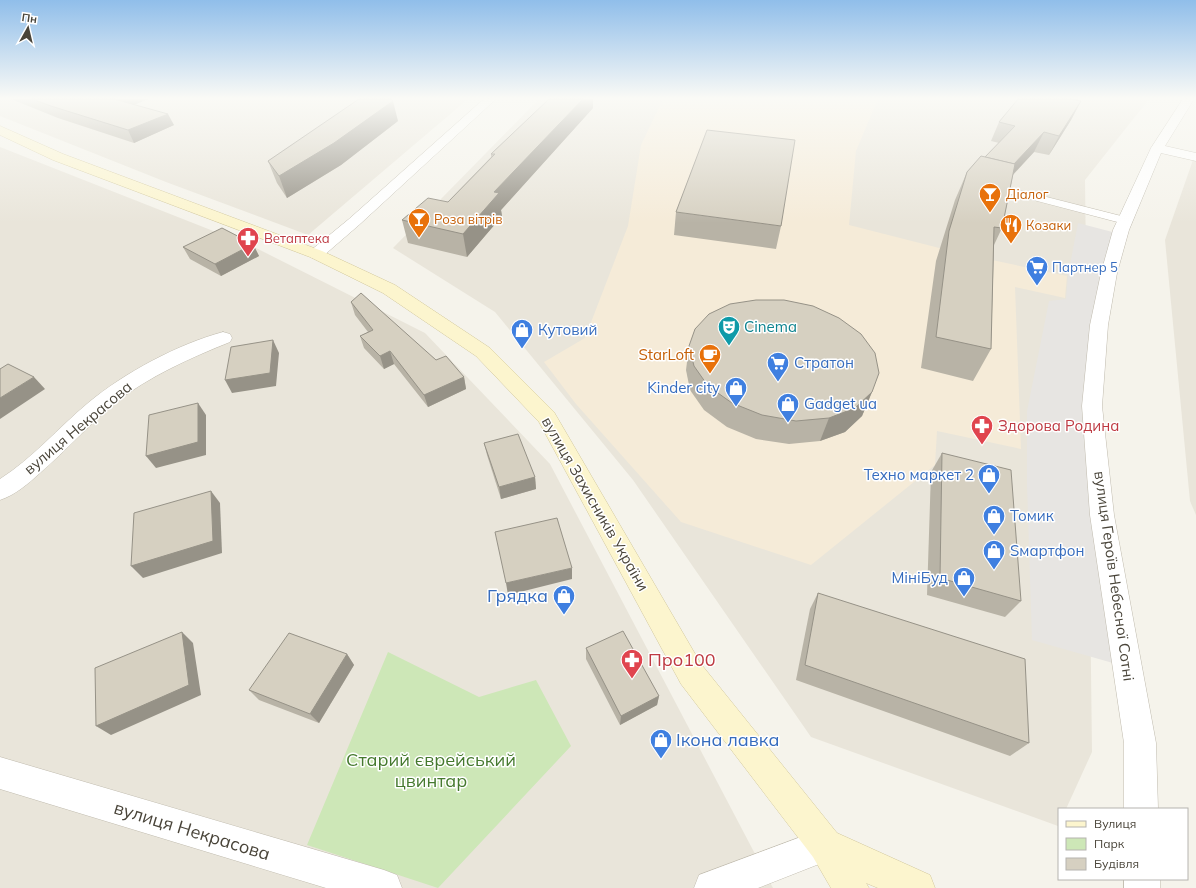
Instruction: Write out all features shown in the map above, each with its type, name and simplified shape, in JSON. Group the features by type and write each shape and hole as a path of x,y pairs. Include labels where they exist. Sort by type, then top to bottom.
{"main road":[{"name":"вулиця Захисників України","path":"22,140 58,157 316,254 389,290 483,352 547,417 691,674 825,845 851,888"},
{"name":"вулиця Захисників України","path":"825,845 917,888"}],"street":[{"path":"316,254 354,222 444,140"},
{"name":"вулиця Героїв Небесної Сотні","path":"1141,808 1140,743 1102,515 1092,406 1099,325 1109,273 1121,230 1157,148 1162,140"},
{"path":"1157,148 1196,157"},
{"name":"вулиця Некрасова","path":"0,491 9,486 48,454 96,408 129,382 177,356 223,338"},
{"name":"вулиця Некрасова","path":"0,773 384,888"},
{"path":"712,888 825,845"}],"lane":[{"path":"980,183 1125,220"}],"shaded area":[{"path":"61,140 419,140 308,235 166,182"},
{"path":"498,140 1116,140 1085,180 1092,752 1066,808 1058,808 1058,826 811,737 633,480 495,312 393,248"},
{"path":"643,140 860,140 856,151 849,225 959,253 1067,276 1065,298 1015,287 1021,449 937,431 935,465 811,565 681,522 576,404 544,362 585,338 628,226 641,145"},
{"path":"0,147 254,247 425,333 550,464 773,888 0,888"},
{"path":"1193,160 1196,160 1196,515 1190,501 1165,240"},
{"path":"1078,223 1120,234 1092,406 1127,667 1032,640 1027,485 1027,411 1049,301 1066,299 1068,275"}],"green space":[{"name":"Старий єврейський цвинтар","path":"388,652 479,697 536,680 571,746 438,888 307,845"}],"building":[{"path":"298,140 338,140 279,176 268,161"},
{"path":"505,140 543,140 494,192 499,193 463,234 402,220 428,198 448,202 495,154 491,154"},
{"path":"703,140 795,140 781,226 676,212"},
{"path":"1001,140 1036,140 1014,164 985,157"},
{"path":"981,156 1015,164 1002,228 994,227 991,349 936,337 949,231 967,172"},
{"path":"222,228 253,244 215,264 183,247"},
{"path":"361,293 436,360 446,356 464,377 424,395 390,351 380,356 360,336 373,330 351,302"},
{"name":"Стратон","path":"756,300 784,300 813,306 839,318 861,334 875,353 879,373 872,392 855,408 829,418 796,421 762,415 732,403 708,386 694,366 689,346 695,329 709,314 730,304"},
{"path":"273,340 270,373 225,380 231,347"},
{"path":"8,364 34,377 0,398 0,369"},
{"path":"198,403 198,442 146,456 149,415"},
{"path":"518,434 535,477 499,487 484,443"},
{"path":"942,453 1011,470 1021,601 940,578"},
{"path":"211,491 213,541 131,566 134,513"},
{"path":"557,518 572,568 506,583 495,532"},
{"path":"818,593 1025,659 1029,743 805,665"},
{"path":"623,631 659,696 621,716 586,648"},
{"path":"182,632 189,685 96,726 95,668"},
{"path":"289,633 347,654 310,714 249,690"}],"place":[{"name":"Діалог","path":"990,214"},
{"name":"Роза вітрів","path":"419,238"},
{"name":"Козаки","path":"1011,244"},
{"name":"Ветаптека","path":"248,258"},
{"name":"Партнер 5","path":"1037,286"},
{"name":"Cinema","path":"729,346"},
{"name":"Кутовий","path":"522,350"},
{"name":"StarLoft","path":"710,374"},
{"name":"Стратон","path":"778,382"},
{"name":"Kinder city","path":"736,408"},
{"name":"Gadget ua","path":"788,424"},
{"name":"Здорова Родина","path":"982,446"},
{"name":"Техно маркет 2","path":"989,494"},
{"name":"Томик","path":"994,536"},
{"name":"Sмартфон","path":"994,570"},
{"name":"МініБуд","path":"964,598"},
{"name":"Грядка","path":"564,616"},
{"name":"Про100","path":"632,680"},
{"name":"Ікона лавка","path":"661,760"}]}
